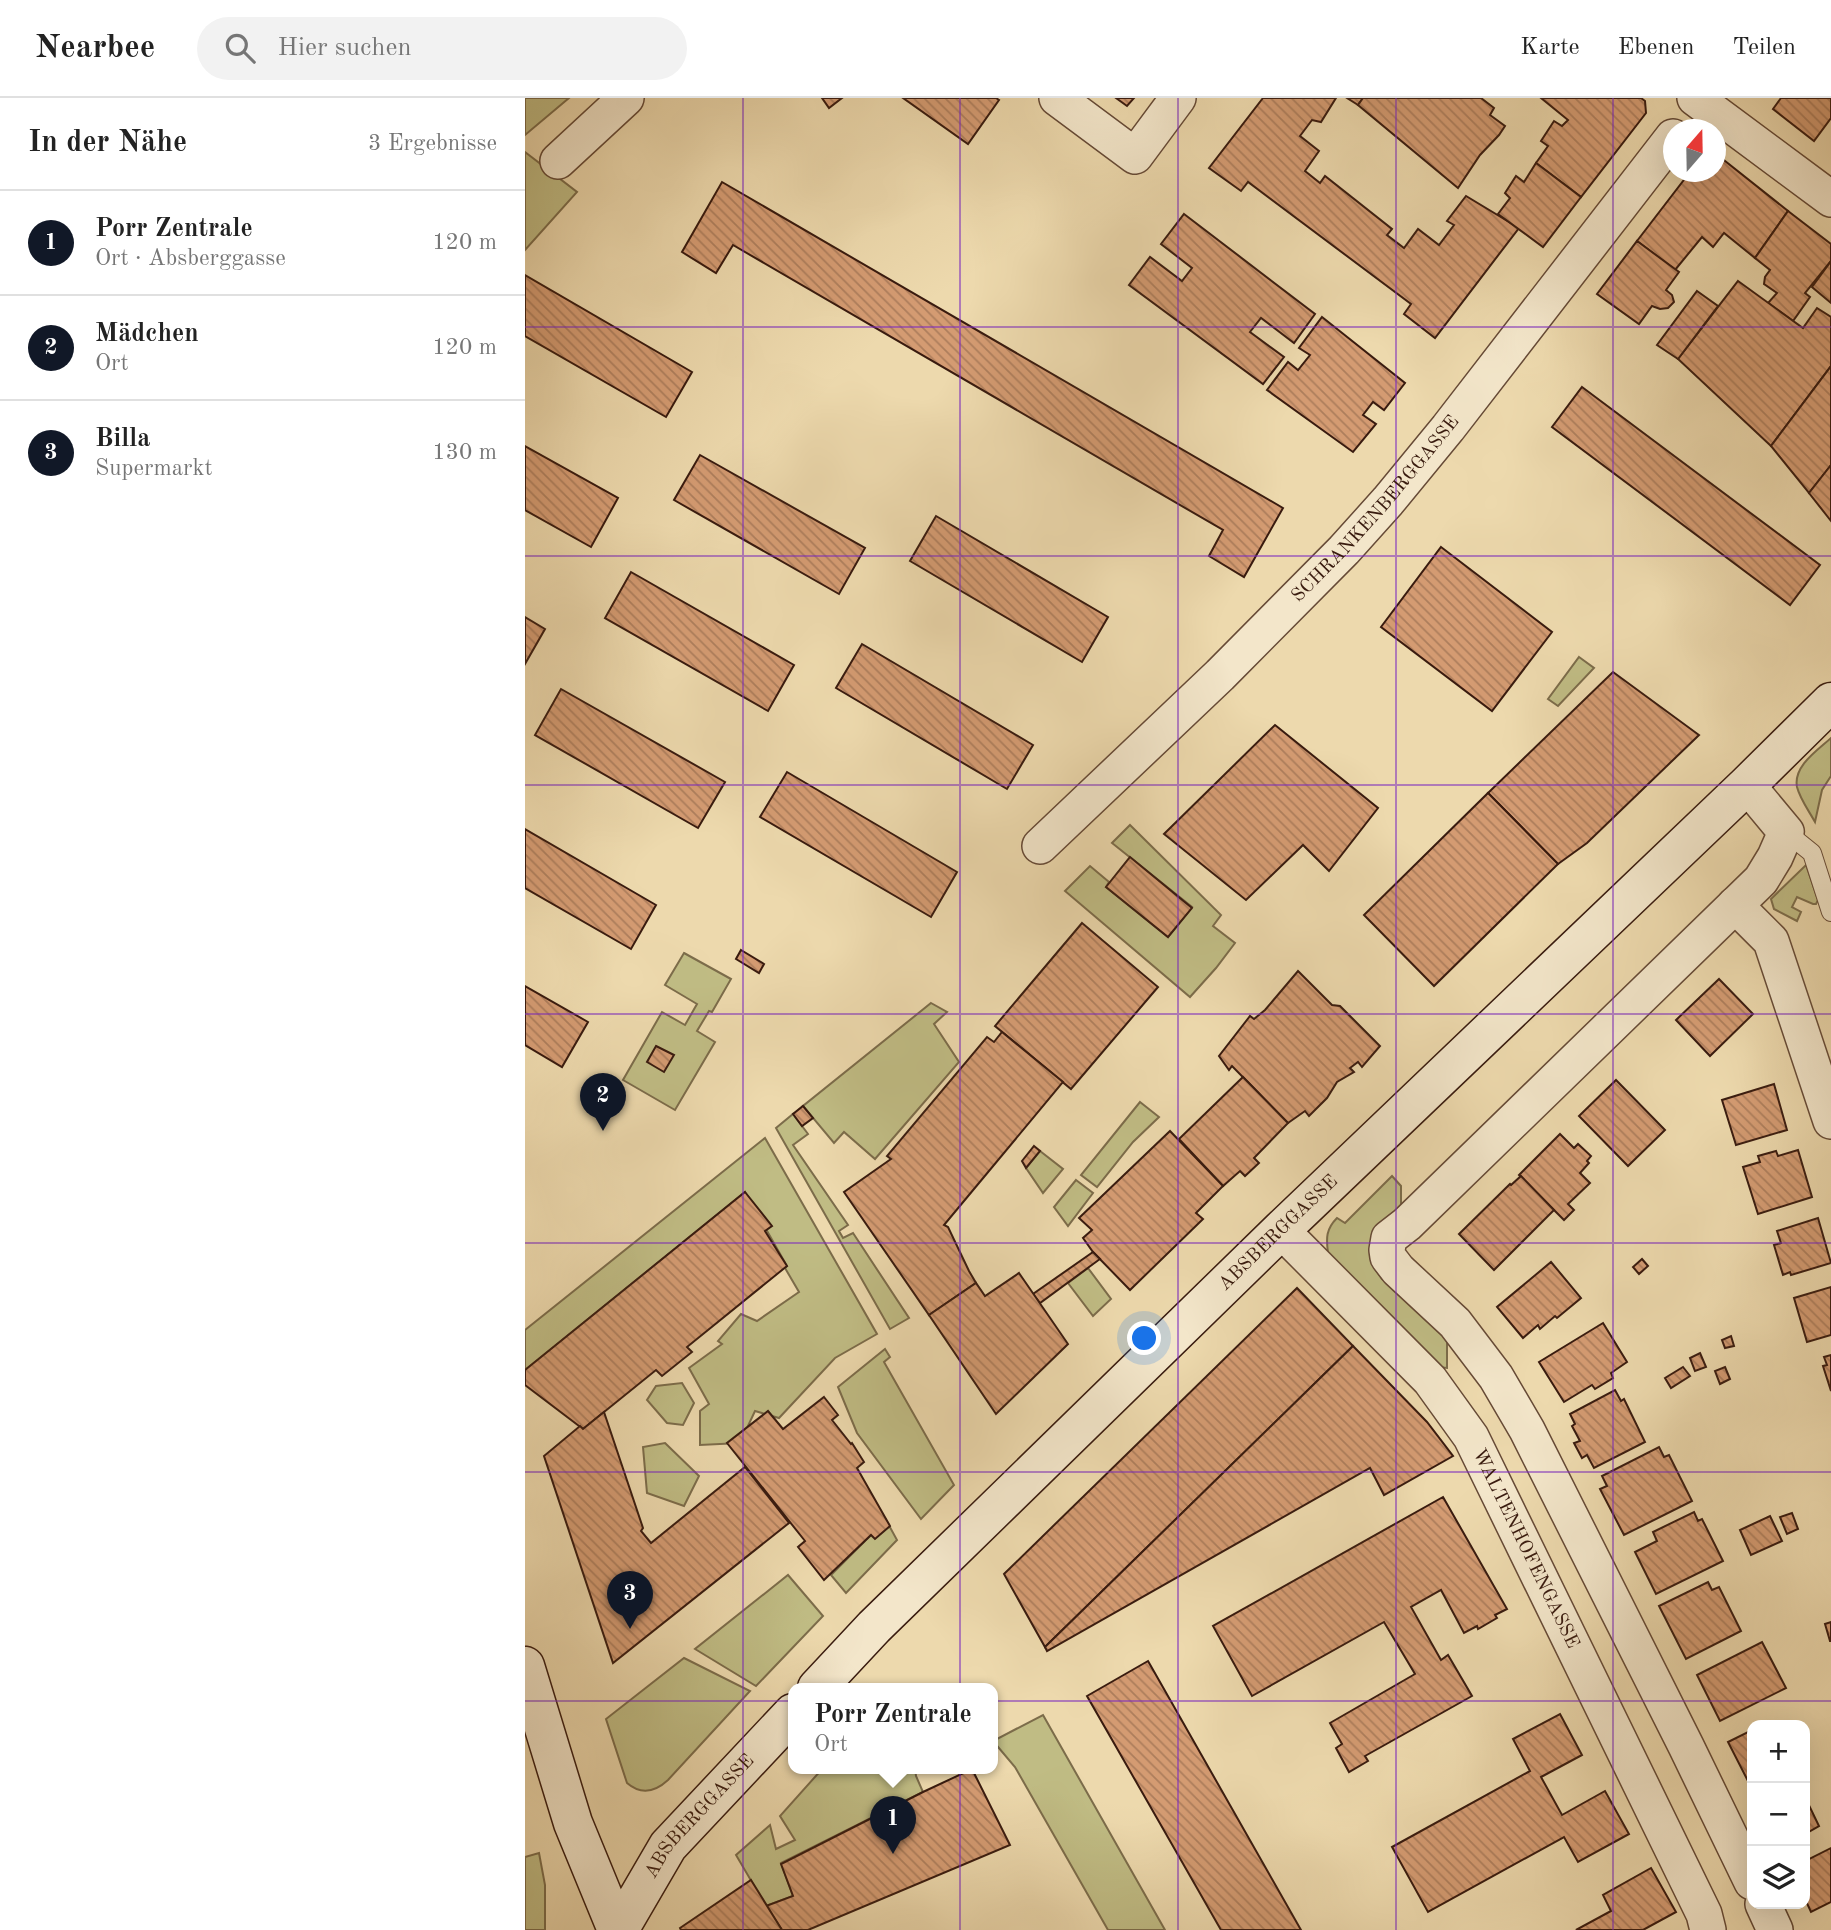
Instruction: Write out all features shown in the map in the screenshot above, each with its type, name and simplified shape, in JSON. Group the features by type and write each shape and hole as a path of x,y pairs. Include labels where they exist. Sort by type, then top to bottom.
{"street":[{"path":"558,161 626,98"},
{"path":"1057,98 1135,156 1178,98"},
{"path":"1686,119 1700,99 1831,199"},
{"name":"SCHRANKENBERGGASSE","path":"1040,846 1220,675 1344,550 1388,501 1663,151"},
{"name":"ABSBERGGASSE","path":"822,1683 874,1627 1281,1230 1831,702"},
{"path":"1747,785 1786,832 1776,857 1761,880 1393,1234 1387,1244 1388,1257 1398,1270 1455,1323 1496,1377 1527,1430 1747,1872"},
{"path":"1735,905 1771,941 1831,1121"},
{"name":"WALTENHOFENGASSE","path":"1281,1230 1430,1380 1471,1437 1706,1922"},
{"path":"525,1666 573,1823 618,1930"},
{"name":"ABSBERGGASSE","path":"618,1930 668,1846 788,1718"},
{"path":"1765,1909 1775,1930"}],"lane":[{"path":"1786,832 1812,853 1831,912"}],"shaded area":[{"path":"525,98 569,98 525,135"},
{"path":"525,152 577,192 525,250"},
{"path":"1579,657 1594,668 1558,706 1548,699"},
{"path":"1831,738 1831,776 1822,790 1815,822 1800,796 1797,779 1803,765"},
{"path":"1130,825 1221,915 1213,926 1235,943 1190,997 1065,891 1090,866 1109,882 1106,887 1168,937 1192,907 1112,843"},
{"path":"1806,865 1818,900 1813,904 1797,897 1792,907 1801,912 1797,921 1774,909 1771,899"},
{"path":"684,953 731,979 712,1012 709,1011 697,1031 715,1042 675,1110 623,1080 662,1012 685,1025 697,1004 665,985"},
{"path":"931,1003 947,1012 934,1024 959,1062 875,1159 844,1132 834,1143 803,1106"},
{"path":"1140,1102 1159,1117 1133,1142 1097,1187 1081,1175"},
{"path":"793,1114 808,1134 793,1145 848,1225 839,1231 843,1238 853,1233 909,1318 890,1329 776,1128"},
{"path":"765,1138 877,1334 835,1358 779,1418 755,1411 740,1443 700,1445 700,1411 709,1404 689,1368 722,1344 718,1341 741,1314 757,1321 799,1292 745,1192 525,1370 525,1330"},
{"path":"1040,1151 1063,1169 1043,1193 1026,1168"},
{"path":"1392,1176 1401,1186 1401,1213 1371,1260 1382,1279 1442,1325 1447,1335 1447,1368 1438,1367 1328,1253 1328,1234 1333,1222 1337,1218 1345,1223"},
{"path":"1076,1180 1093,1193 1068,1226 1054,1207"},
{"path":"1088,1268 1111,1299 1093,1316 1068,1283"},
{"path":"885,1349 890,1357 884,1362 954,1485 921,1519 857,1433 838,1387"},
{"path":"682,1383 694,1403 683,1425 667,1423 647,1400 656,1386"},
{"path":"665,1443 699,1476 684,1506 647,1493 643,1447"},
{"path":"886,1520 897,1540 846,1593 831,1575"},
{"path":"788,1575 823,1616 756,1686 695,1649"},
{"path":"684,1658 750,1691 668,1780 653,1789 637,1789 627,1783 606,1719"},
{"path":"1043,1715 1165,1930 1108,1930 1015,1767 998,1747 998,1738"},
{"path":"818,1774 916,1774 923,1792 781,1863 793,1896 766,1906 736,1855 770,1825 776,1849 795,1840 780,1816"},
{"path":"539,1853 545,1885 545,1930 525,1930 525,1857"}],"building":[{"path":"822,98 842,98 829,108"},
{"path":"903,98 996,98 999,100 968,144"},
{"path":"1116,98 1134,98 1127,106"},
{"path":"1263,98 1336,98 1321,122 1312,120 1300,136 1319,151 1305,171 1320,183 1325,176 1392,229 1387,235 1404,248 1418,229 1439,245 1454,225 1447,221 1466,196 1519,228 1435,338 1404,314 1411,304 1248,182 1241,191 1209,168"},
{"path":"1347,98 1363,98 1358,105"},
{"path":"1363,98 1481,98 1494,108 1490,115 1505,126 1480,155 1458,188 1358,105"},
{"path":"1541,98 1641,98 1645,101 1646,113 1581,197 1536,163 1548,146 1541,141 1554,121 1562,126 1568,120"},
{"path":"1781,98 1831,98 1831,118 1814,141 1773,109"},
{"path":"1726,162 1788,211 1755,258 1724,233 1713,247 1702,237 1675,270 1637,241 1682,182 1726,182"},
{"path":"1536,163 1581,197 1543,247 1498,214 1510,198 1505,193 1516,176 1524,182"},
{"path":"722,182 1283,508 1244,577 1209,556 1223,530 733,245 716,273 682,252"},
{"path":"1788,211 1831,244 1831,261 1805,293 1810,297 1793,321 1768,303 1777,293 1764,284 1770,270 1755,258"},
{"path":"1184,214 1315,314 1294,343 1261,318 1250,332 1284,357 1263,384 1129,285 1150,257 1182,281 1192,268 1161,244"},
{"path":"1637,241 1679,272 1666,290 1672,295 1674,302 1668,308 1652,306 1639,324 1597,294"},
{"path":"1831,261 1831,303 1812,287"},
{"path":"525,275 692,372 666,417 525,336"},
{"path":"1738,281 1803,328 1817,308 1831,317 1831,366 1771,446 1678,359"},
{"path":"1697,291 1718,306 1678,359 1657,345"},
{"path":"1322,317 1405,383 1384,410 1373,402 1363,415 1376,424 1353,452 1267,390 1288,362 1298,370 1310,355 1299,348"},
{"path":"1831,366 1831,465 1809,493 1771,446"},
{"path":"1582,387 1820,565 1790,605 1552,427"},
{"path":"525,446 618,498 591,547 525,510"},
{"path":"700,455 865,548 839,594 674,500"},
{"path":"1831,465 1831,521 1809,493"},
{"path":"936,516 1108,617 1082,662 910,561"},
{"path":"1441,547 1552,632 1492,711 1381,627"},
{"path":"631,572 794,665 768,711 605,618"},
{"path":"525,617 545,629 525,664"},
{"path":"862,644 1033,745 1007,789 836,688"},
{"path":"1613,672 1699,735 1587,843 1558,864 1488,793"},
{"path":"561,689 725,782 698,828 535,735"},
{"path":"1275,725 1378,808 1329,871 1303,845 1246,900 1164,834"},
{"path":"787,772 957,872 931,917 760,817"},
{"path":"1488,793 1558,864 1434,986 1364,915"},
{"path":"525,829 656,905 631,949 525,888"},
{"path":"1130,857 1192,908 1168,937 1106,887"},
{"path":"1082,923 1158,987 1071,1089 995,1026"},
{"path":"741,950 764,964 759,973 736,959"},
{"path":"1298,971 1332,1005 1340,1006 1380,1046 1362,1067 1358,1062 1350,1068 1354,1072 1337,1082 1327,1098 1309,1116 1305,1111 1288,1123 1232,1066 1229,1070 1219,1056 1250,1016 1254,1019 1265,1010"},
{"path":"1719,979 1753,1014 1710,1056 1676,1020"},
{"path":"525,986 588,1022 562,1067 525,1045"},
{"path":"1002,1032 1063,1082 944,1225 948,1227 976,1283 929,1315 844,1192 891,1159 887,1156 987,1037 994,1042"},
{"path":"656,1046 674,1055 664,1072 647,1062"},
{"path":"1243,1077 1288,1123 1254,1158 1259,1163 1245,1176 1240,1171 1223,1186 1179,1139"},
{"path":"1616,1080 1665,1130 1628,1166 1579,1116"},
{"path":"1774,1084 1787,1130 1736,1145 1722,1100"},
{"path":"803,1106 813,1118 802,1126 793,1114"},
{"path":"1170,1131 1223,1186 1196,1213 1203,1219 1130,1290 1083,1238 1092,1230 1079,1218"},
{"path":"1560,1134 1574,1148 1578,1144 1591,1156 1587,1161 1589,1163 1580,1173 1590,1183 1568,1204 1574,1210 1564,1220 1519,1175"},
{"path":"1034,1146 1040,1151 1026,1168 1022,1161"},
{"path":"1798,1150 1812,1197 1758,1214 1743,1167 1760,1162 1758,1156 1776,1151 1778,1156"},
{"path":"1521,1176 1554,1210 1494,1270 1459,1234"},
{"path":"745,1192 772,1226 765,1231 787,1266 687,1347 692,1352 662,1376 656,1370 583,1429 525,1385 525,1370"},
{"path":"1818,1218 1831,1263 1783,1275 1774,1245 1781,1243 1777,1231"},
{"path":"1093,1252 1100,1259 1040,1303 1033,1294"},
{"path":"1642,1259 1648,1266 1639,1274 1633,1267"},
{"path":"1551,1262 1581,1298 1557,1318 1555,1316 1540,1329 1538,1325 1523,1338 1497,1307"},
{"path":"1019,1273 1068,1344 996,1414 929,1315 976,1283 985,1296"},
{"path":"1831,1287 1831,1335 1807,1342 1794,1298"},
{"path":"1297,1288 1353,1346 1045,1647 1004,1574"},
{"path":"1603,1323 1627,1362 1611,1373 1613,1378 1595,1389 1592,1385 1564,1402 1539,1362"},
{"path":"1731,1336 1734,1346 1725,1348 1722,1340"},
{"path":"1353,1346 1427,1422 1453,1456 1384,1495 1370,1468 1047,1651 1045,1647"},
{"path":"1700,1353 1706,1367 1695,1371 1690,1358"},
{"path":"1831,1355 1831,1391 1823,1366 1827,1365 1824,1357"},
{"path":"1683,1367 1690,1376 1671,1388 1665,1378"},
{"path":"1725,1367 1730,1379 1720,1384 1715,1371"},
{"path":"1615,1390 1621,1401 1624,1399 1645,1442 1594,1468 1587,1455 1582,1458 1574,1443 1580,1441 1572,1426 1575,1424 1570,1414"},
{"path":"824,1397 838,1415 832,1420 864,1462 857,1468 890,1526 875,1539 871,1535 824,1580 798,1547 805,1541 727,1443 768,1411 783,1429"},
{"path":"604,1412 643,1528 641,1531 651,1543 745,1467 789,1523 613,1663 544,1456 580,1426 583,1429"},
{"path":"1659,1447 1664,1457 1669,1455 1692,1501 1624,1535 1600,1489 1607,1486 1602,1476"},
{"path":"1443,1497 1507,1609 1478,1629 1477,1626 1464,1633 1441,1590 1411,1607 1441,1660 1448,1655 1472,1696 1365,1756 1368,1761 1349,1772 1336,1748 1342,1744 1330,1723 1415,1674 1384,1622 1252,1696 1213,1626"},
{"path":"1694,1512 1698,1521 1702,1519 1723,1561 1656,1594 1635,1552 1657,1541 1653,1532"},
{"path":"1792,1513 1798,1529 1787,1534 1780,1517"},
{"path":"1770,1516 1782,1541 1751,1555 1740,1530"},
{"path":"1708,1582 1712,1590 1719,1587 1741,1631 1686,1659 1659,1606"},
{"path":"1831,1622 1831,1641 1830,1641 1825,1624"},
{"path":"1762,1642 1786,1688 1720,1721 1697,1675"},
{"path":"1148,1661 1301,1930 1221,1930 1087,1696"},
{"path":"1560,1714 1582,1755 1541,1777 1562,1815 1605,1791 1629,1834 1578,1862 1564,1837 1428,1912 1392,1847 1530,1771 1513,1739"},
{"path":"1747,1732 1747,1779 1728,1742"},
{"path":"961,1774 974,1774 1010,1845 808,1930 782,1930 766,1906 793,1896 781,1864"},
{"path":"1810,1807 1819,1826 1810,1831"},
{"path":"1831,1848 1831,1902 1811,1912 1810,1909 1810,1858"},
{"path":"1651,1868 1676,1912 1643,1930 1576,1930 1611,1911 1603,1895"},
{"path":"751,1880 782,1930 681,1930 680,1928"}],"place":[{"name":"Mädchen","path":"603,1131"},
{"name":"Billa","path":"630,1629"},
{"name":"Porr Zentrale","path":"893,1854"}]}
